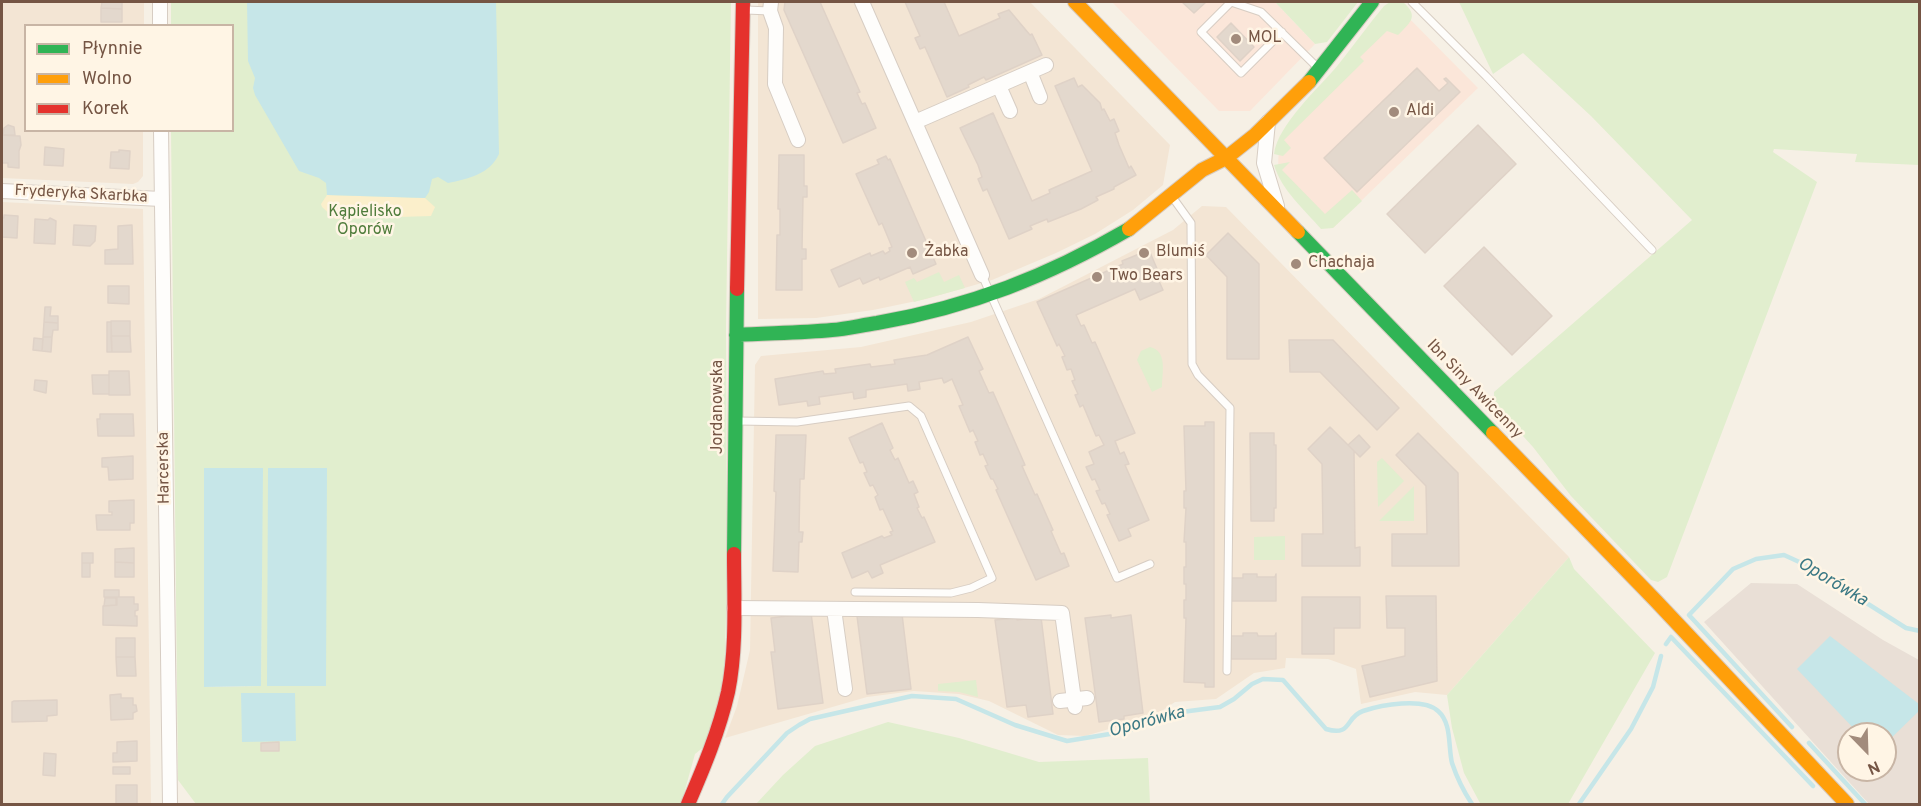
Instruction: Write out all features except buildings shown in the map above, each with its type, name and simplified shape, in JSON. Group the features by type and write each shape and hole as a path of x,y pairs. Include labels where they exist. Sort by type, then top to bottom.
{"street":[{"path":"160,2 160,24"},
{"path":"862,2 982,275"},
{"name":"Ibn Siny Awicenny","path":"1075,2 1661,606 1847,804"},
{"path":"736,334 811,332 866,326 923,315 992,295 1062,266 1136,225 1202,170 1226,158 1256,135 1319,69 1372,2"},
{"name":"Jordanowska","path":"688,804 715,740 729,690 734,608 736,334 743,6"},
{"path":"770,6 776,28 775,84 798,140"},
{"path":"915,122 1046,65"},
{"path":"1030,72 1041,97"},
{"path":"999,86 1010,111"},
{"path":"1269,122 1264,163 1280,214"},
{"name":"Harcerska","path":"161,132 170,804"},
{"name":"Fryderyka Skarbka","path":"2,191 161,199"},
{"path":"734,608 1062,613 1074,701"},
{"path":"834,609 845,689"}],"lane":[{"path":"1282,32 1241,72 1201,32 1231,2 1261,12 1282,32 1319,69"},
{"path":"1412,2 1653,250"},
{"path":"743,6 770,6"},
{"path":"1171,196 1191,223 1192,364 1198,375 1230,408 1227,671"},
{"path":"982,275 1117,578 1150,564"},
{"path":"736,421 797,422 909,406 921,416 992,578 972,588 951,593 855,592"}],"shaded area":[{"path":"2,2 144,2 144,24 24,24 24,132 143,132 143,176 133,184 2,178"},
{"path":"758,2 1030,2 1170,145 1163,185 1133,210 1095,234 992,280 926,299 873,310 816,318 758,319"},
{"path":"1112,2 1275,2 1315,44 1250,111 1219,111"},
{"path":"1394,3 1478,88 1333,228 1278,170 1279,139"},
{"path":"2,202 143,209 151,804 2,804"},
{"path":"1202,206 1226,207 1569,557 1447,695 1415,692 1361,704 1356,669 1328,659 1286,658 1285,668 1254,673 1216,699 1175,702 1154,716 1085,736 1058,735 989,701 959,694 914,691 867,697 725,738 737,706 750,650 755,365 761,356 861,347 971,322 1039,299 1173,230"},
{"path":"1751,583 1797,584 1883,640 1919,660 1919,804 1869,804 1849,782 1897,782 1897,722 1837,722 1837,769 1704,622"}],"green space":[{"name":"Kąpielisko Oporów","path":"171,2 731,2 726,326 727,584 724,683 705,746 695,754 681,804 196,804 178,780 171,132 234,132 234,24 171,24","holes":["262,468 261,686 205,687 204,469"]},
{"path":"1275,2 1358,2 1327,42 1315,44"},
{"path":"1390,2 1403,2 1408,7 1412,15 1410,23 1398,35 1387,31 1360,57 1364,61 1284,140 1291,148 1283,156 1274,154 1283,131 1300,107 1338,65 1384,6"},
{"path":"1459,2 1919,2 1919,165 1855,162 1857,154 1774,149 1773,152 1817,182 1667,577 1658,582 1651,580 1571,496 1533,447 1494,404 1494,392 1692,220 1591,116 1523,53 1493,74"},
{"path":"1290,162 1282,170 1325,214 1352,190 1362,201 1333,228 1321,229 1282,183 1274,165"},
{"path":"939,272 944,282 959,275 965,288 914,302 905,282 914,278 917,282"},
{"path":"1150,347 1156,349 1163,363 1162,387 1152,392 1137,360 1141,351"},
{"path":"1382,458 1404,481 1378,507 1377,462"},
{"path":"1414,486 1414,521 1379,521"},
{"path":"1285,536 1285,560 1254,560 1254,537"},
{"path":"1569,557 1574,569 1655,653 1568,804 1480,803 1464,773 1452,728 1447,695"},
{"path":"976,680 978,697 959,692 938,691 938,684"},
{"path":"888,722 959,738 1039,762 1148,758 1150,804 756,804 815,746"}],"sand":[{"path":"327,195 425,198 435,207 431,216 335,219 321,204"}],"water":[{"path":"247,2 496,2 499,154 495,161 484,171 463,180 448,183 438,177 432,179 425,198 327,195 326,183 299,171 255,95 253,88 255,78 248,61"},
{"path":"204,468 263,468 261,686 204,687"},
{"path":"268,468 327,468 326,686 267,686"},
{"path":"1830,636 1919,704 1919,711 1897,732 1897,722 1848,722 1797,669"},
{"path":"241,693 295,693 296,741 242,742"}],"waterway":[{"name":"Oporówka","path":"1792,727 1689,615 1733,569 1756,559 1784,555 1808,566 1906,628 1920,631"},
{"path":"1666,644 1671,637 1813,786"},
{"name":"Oporówka","path":"1579,804 1631,729 1653,687 1661,656"},
{"name":"Oporówka","path":"722,804 787,733 810,719 912,696 956,699 1015,725 1067,741 1128,731 1174,713 1220,707 1252,684 1263,679 1283,680 1326,729 1334,731 1344,728 1353,717 1363,711 1391,705 1422,704 1438,711 1446,722 1452,763 1472,804"},
{"path":"1809,743 1865,804"}],"traffic: fast":[{"path":"1309,82 1372,2"},
{"path":"736,335 838,329 944,308 1008,288 1069,261 1129,229"},
{"path":"1298,232 1493,433"},
{"path":"734,554 737,289"}],"traffic: slow":[{"path":"1075,2 1298,232"},
{"path":"1129,229 1202,170 1226,158 1255,135 1309,82"},
{"path":"1493,433 1656,601 1847,804"}],"traffic: jam":[{"path":"737,289 743,2"},
{"path":"688,804 716,735 728,692 734,641 734,554"}],"place":[{"name":"MOL","path":"1236,39"},
{"name":"Aldi","path":"1394,112"},
{"name":"Żabka","path":"912,253"},
{"name":"Blumiś","path":"1144,253"},
{"name":"Chachaja","path":"1296,264"},
{"name":"Two Bears","path":"1097,277"}]}
